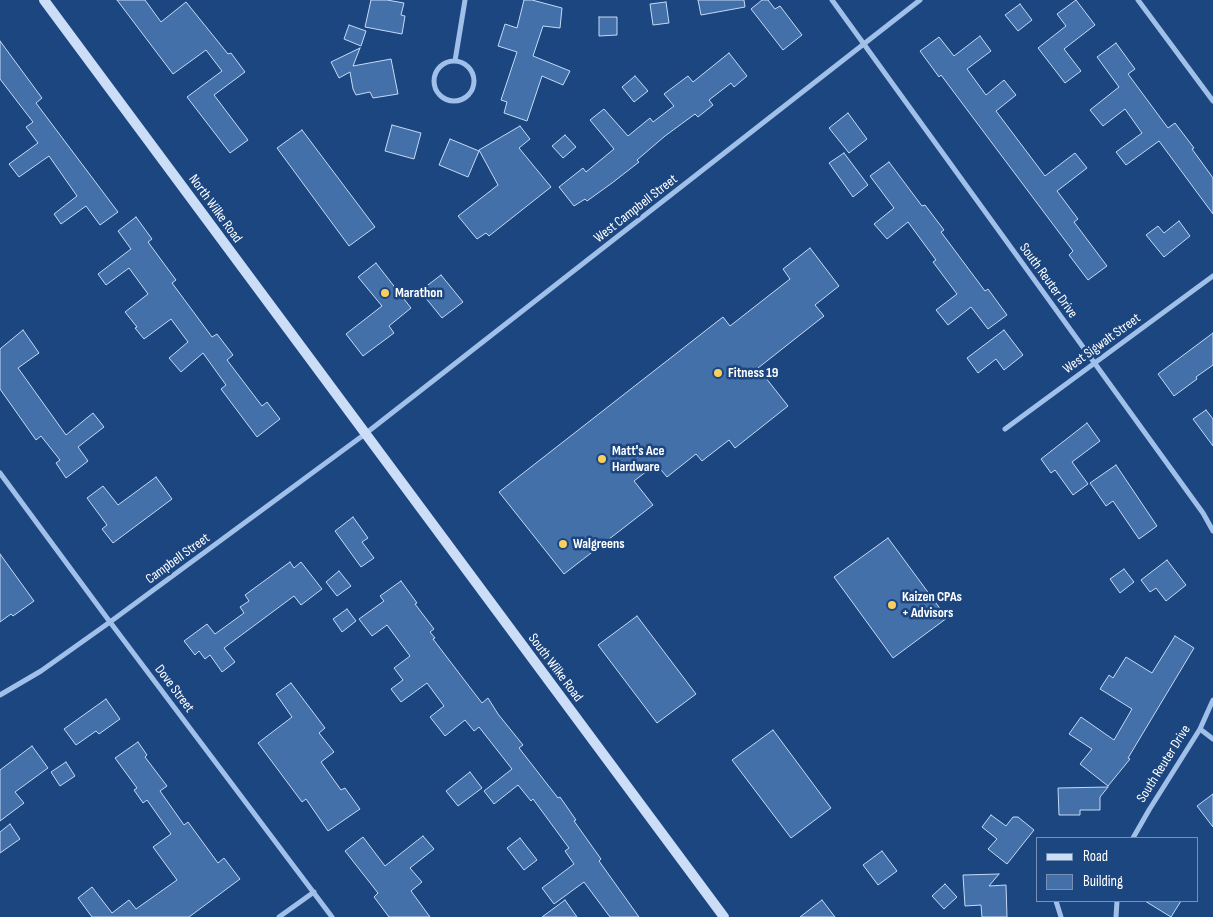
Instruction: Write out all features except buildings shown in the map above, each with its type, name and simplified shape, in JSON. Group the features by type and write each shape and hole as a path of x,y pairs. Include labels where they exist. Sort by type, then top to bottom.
{"main road":[{"name":"North Wilke Road","path":"44,0 365,434"},
{"name":"South Wilke Road","path":"365,434 724,917"}],"street":[{"path":"456,61 465,0"},
{"name":"South Reuter Drive","path":"832,0 1203,513 1213,530"},
{"name":"West Campbell Street","path":"365,434 920,0"},
{"path":"1138,0 1213,101"},
{"path":"449,61 456,61 468,66 474,78 472,92 461,101 454,102 442,98 434,87 433,81 438,68 449,61"},
{"name":"West Sigwalt Street","path":"1005,429 1213,276"},
{"name":"Campbell Street","path":"0,695 41,671 110,622 365,434"},
{"name":"Dove Street","path":"0,472 110,622 332,917"},
{"name":"South Reuter Drive","path":"1134,837 1200,729 1213,700"},
{"path":"1200,729 1213,739"},
{"path":"279,917 314,892"},
{"path":"1056,902 1061,917"},
{"path":"1116,917 1117,902"}],"place":[{"name":"Marathon","path":"385,293"},
{"name":"Fitness 19","path":"718,373"},
{"name":"Matt's Ace Hardware","path":"602,459"},
{"name":"Walgreens","path":"563,544"},
{"name":"Kaizen CPAs + Advisors","path":"892,605"}]}
